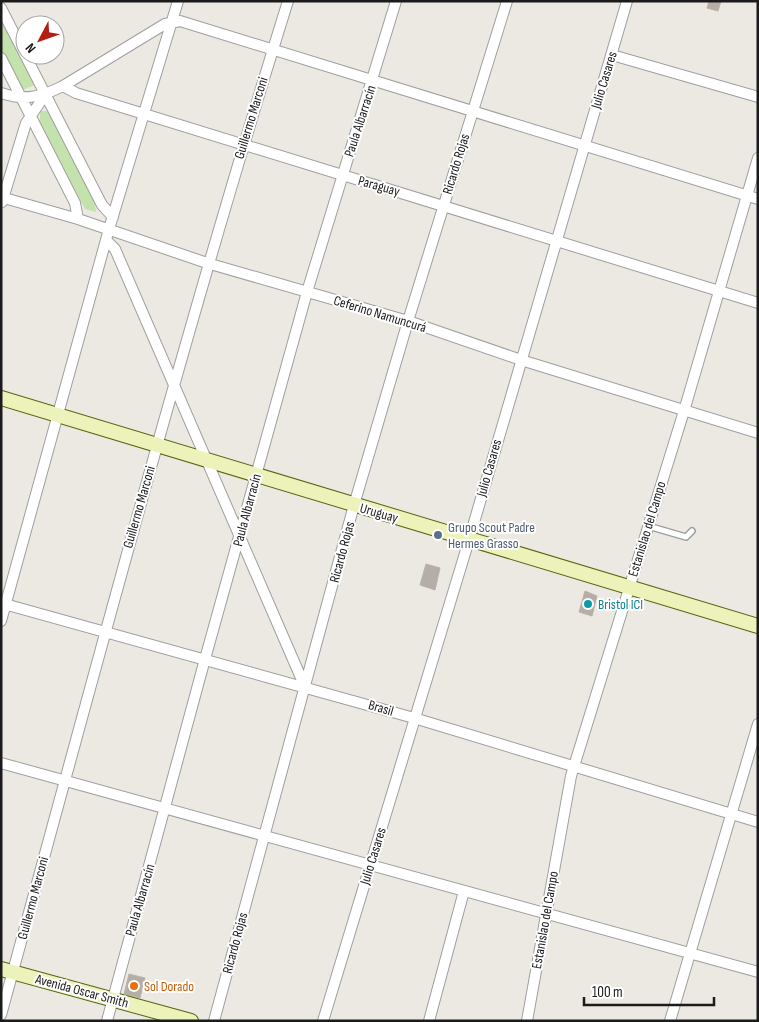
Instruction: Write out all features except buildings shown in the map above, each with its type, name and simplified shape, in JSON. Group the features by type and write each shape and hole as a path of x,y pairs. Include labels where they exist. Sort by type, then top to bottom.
{"street":[{"path":"1,621 3,604 109,229 178,1"},
{"name":"Guillermo Marconi","path":"1,1015 7,971 65,781 104,632 207,262 288,1"},
{"name":"Paula Albarracín","path":"107,1021 166,810 204,659 307,292 396,1"},
{"name":"Ricardo Rojas","path":"214,1021 354,505 443,205 507,1"},
{"name":"Julio Casares","path":"323,1021 627,1"},
{"path":"1,8 102,205 113,217"},
{"path":"1,93 22,98 45,95 63,86 160,26 173,21 758,199"},
{"path":"612,56 758,97"},
{"path":"1,58 75,203 78,218"},
{"name":"Paraguay","path":"63,86 76,93 143,114 758,302"},
{"path":"2,200 30,115 45,95"},
{"name":"Estanislao del Campo","path":"527,1021 574,765 684,411 758,158"},
{"name":"Ceferino Namuncurá","path":"2,200 78,218 207,262 408,322 521,360 758,433"},
{"path":"106,240 115,249 306,687"},
{"name":"Uruguay","path":"1,398 256,477 630,586 758,626"},
{"name":"Brasil","path":"3,604 414,718 758,822"},
{"path":"670,1021 758,724"},
{"path":"1,763 166,810 265,835 464,891 690,951 758,972"},
{"path":"429,1021 464,891"},
{"name":"Avenida Oscar Smith","path":"7,971 191,1021"}],"lane":[{"path":"648,526 686,537 692,531"}],"green space":[{"path":"1,19 15,46 15,65 25,65 35,85 22,90 1,51"},
{"path":"40,111 48,111 94,198 96,212 85,209 40,122"}],"place":[{"name":"Grupo Scout Padre Hermes Grasso","path":"438,535"},
{"name":"Bristol ICI","path":"588,604"},
{"name":"Sol Dorado","path":"134,986"}]}
